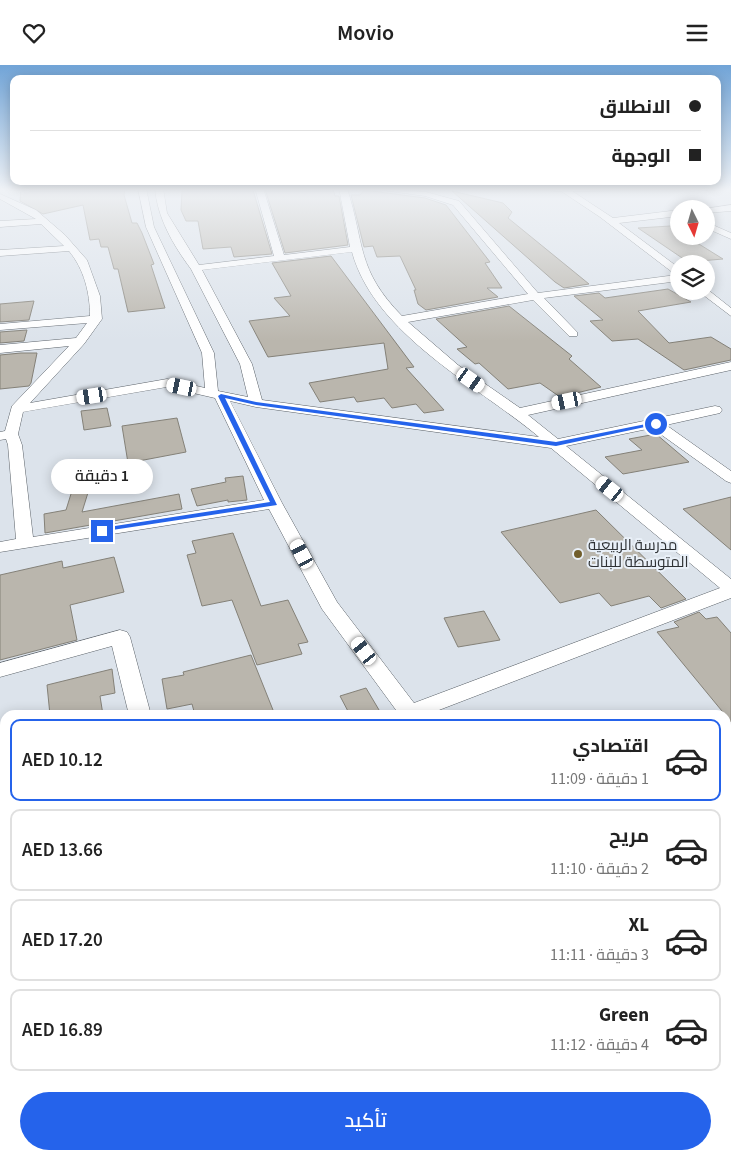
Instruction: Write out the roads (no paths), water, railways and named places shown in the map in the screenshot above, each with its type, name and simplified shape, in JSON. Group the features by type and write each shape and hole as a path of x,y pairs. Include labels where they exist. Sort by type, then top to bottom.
{"street":[{"path":"25,543 15,445 6,435 17,409 80,341 96,319 96,296 82,260 62,239"},
{"path":"156,239 208,353 216,394 329,605 404,710"},
{"path":"177,239 196,268 246,364 256,403"},
{"path":"274,239 280,258"},
{"path":"353,239 362,269 373,290 400,320 455,369 518,413 731,590 417,710"},
{"path":"485,239 573,334"},
{"path":"634,239 670,266"},
{"path":"0,253 72,248"},
{"path":"196,268 355,249"},
{"path":"400,320 536,296 670,279"},
{"path":"714,300 731,313"},
{"path":"0,327 96,319"},
{"path":"0,349 80,341"},
{"path":"518,413 731,366"},
{"path":"17,409 167,383 256,403 556,444 715,410"},
{"path":"656,424 731,478"},
{"path":"0,547 274,503"},
{"path":"0,670 120,637 139,710"}],"place":[{"name":"مدرسة الربيعية المتوسطة للبنات","path":"578,554"}]}
